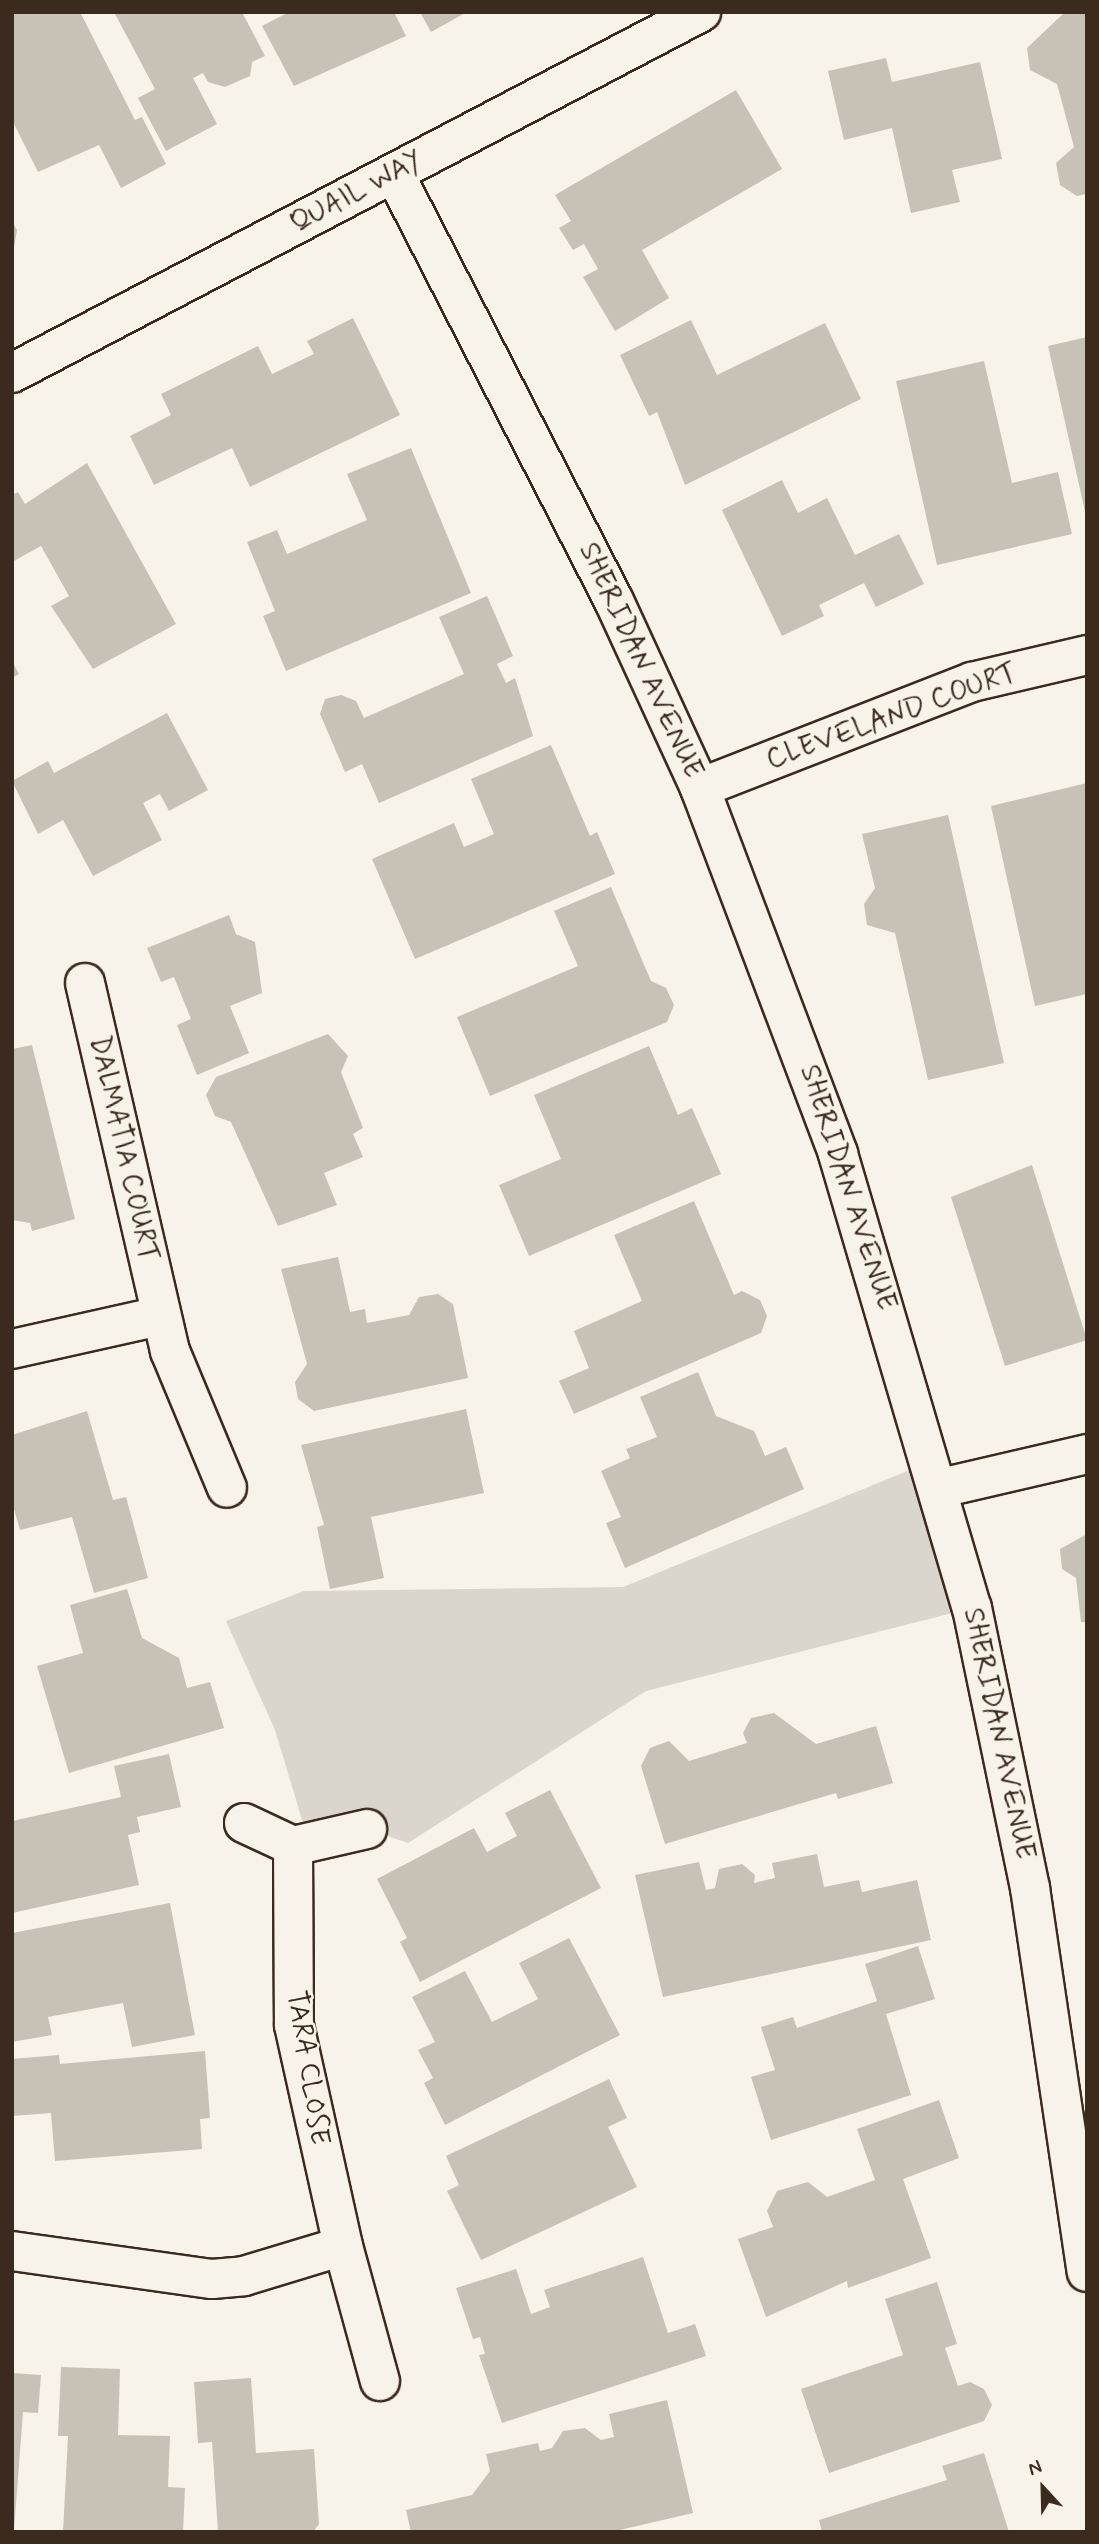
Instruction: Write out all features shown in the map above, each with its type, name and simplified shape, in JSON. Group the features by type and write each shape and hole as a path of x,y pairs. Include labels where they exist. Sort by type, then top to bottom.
{"street":[{"name":"QUAIL WAY","path":"12,373 701,12"},
{"name":"SHERIDAN AVENUE","path":"394,173 608,589 700,788 818,1096 941,1488 1030,1888 1086,2261"},
{"name":"CLEVELAND COURT","path":"700,788 972,682 1087,655"},
{"name":"DALMATIA COURT","path":"85,983 160,1315 227,1488"},
{"path":"12,1349 160,1315"},
{"path":"941,1488 1087,1454"},
{"path":"244,1824 293,1846 367,1829"},
{"name":"TARA CLOSE","path":"293,1846 294,2025 343,2246 380,2381"},
{"path":"12,2251 212,2278 244,2276 343,2246"}],"shaded area":[{"path":"932,1461 972,1608 646,1691 408,1843 367,1829 309,1843 275,1730 226,1621 304,1591 623,1587"}],"building":[{"path":"12,12 80,12 135,120 142,117 166,164 121,188 99,145 38,172 12,120"},
{"path":"114,12 242,12 265,56 252,62 250,76 225,87 208,82 203,73 193,78 217,124 166,151 138,98 155,89"},
{"path":"289,12 394,12 406,36 294,86 262,26"},
{"path":"420,12 467,12 431,32"},
{"path":"1065,12 1087,12 1087,194 1077,196 1060,185 1056,163 1074,147 1057,84 1030,70 1027,48"},
{"path":"886,58 892,82 980,62 1002,159 952,170 960,202 911,213 892,128 844,140 828,71"},
{"path":"736,90 782,169 642,250 669,298 615,331 583,277 598,269 584,244 573,250 559,228 571,221 555,195"},
{"path":"12,221 17,230 14,248 12,248"},
{"path":"353,318 400,415 250,487 232,448 154,485 130,436 171,415 161,394 258,346 272,374 314,354 307,341"},
{"path":"691,320 717,375 825,323 861,399 685,485 657,412 649,416 620,355"},
{"path":"1087,337 1087,516 1086,516 1048,346"},
{"path":"984,361 1012,483 1058,472 1072,534 937,565 896,381"},
{"path":"411,448 471,593 286,671 263,616 275,611 247,542 277,530 287,554 367,520 347,474"},
{"path":"87,463 176,624 93,669 51,606 69,596 41,546 12,562 12,495 18,492 25,504"},
{"path":"782,480 798,513 827,498 855,555 899,534 924,584 876,607 864,583 819,605 824,616 782,636 722,510"},
{"path":"487,596 513,656 497,664 506,683 515,678 533,736 379,803 362,764 345,772 320,714 325,699 341,695 356,701 364,718 464,674 439,617"},
{"path":"12,661 19,674 12,678"},
{"path":"167,713 208,790 169,811 160,794 143,803 162,840 93,876 63,820 38,834 12,781 48,761 54,773"},
{"path":"551,745 590,836 597,832 615,874 415,959 372,859 454,823 464,847 494,834 471,779"},
{"path":"1087,783 1087,994 1035,1006 991,806"},
{"path":"948,815 1004,1063 928,1080 895,933 867,925 864,904 875,888 862,834"},
{"path":"611,887 651,981 666,988 674,1005 667,1022 490,1096 457,1017 578,966 554,911"},
{"path":"229,915 236,934 255,942 262,993 230,1006 249,1053 197,1075 177,1025 191,1019 174,977 161,982 147,948"},
{"path":"328,1034 348,1056 341,1072 363,1128 353,1134 363,1157 324,1173 337,1205 278,1226 231,1122 215,1116 206,1095 216,1077"},
{"path":"32,1045 75,1219 32,1231 30,1223 12,1220 12,1049"},
{"path":"649,1046 678,1115 692,1108 721,1174 529,1256 499,1185 561,1159 534,1095"},
{"path":"1032,1165 1087,1340 1005,1366 951,1197"},
{"path":"694,1201 734,1295 742,1291 760,1300 767,1316 761,1333 574,1414 559,1381 589,1368 574,1331 642,1301 614,1235"},
{"path":"338,1257 350,1312 365,1309 367,1323 409,1315 419,1297 438,1294 453,1304 468,1378 314,1411 298,1399 295,1382 307,1364 281,1269"},
{"path":"698,1372 716,1416 754,1431 765,1456 786,1447 804,1489 625,1568 606,1523 621,1517 601,1471 630,1458 626,1449 657,1437 640,1397"},
{"path":"466,1409 484,1493 371,1517 384,1578 330,1589 317,1527 324,1525 301,1445"},
{"path":"87,1411 113,1500 126,1497 148,1578 94,1593 72,1517 20,1530 12,1502 12,1435"},
{"path":"1087,1534 1087,1622 1081,1622 1076,1578 1062,1569 1060,1549"},
{"path":"127,1589 142,1638 179,1658 187,1688 210,1682 224,1728 69,1773 37,1666 83,1653 70,1605"},
{"path":"774,1713 816,1744 876,1726 893,1783 838,1799 836,1793 665,1844 641,1766 650,1748 669,1741 689,1761 747,1743 743,1733 751,1718"},
{"path":"169,1754 181,1807 137,1817 140,1832 128,1835 139,1885 12,1913 12,1821 121,1797 114,1766"},
{"path":"550,1790 601,1888 420,1982 400,1942 407,1938 377,1879 474,1828 487,1852 517,1836 505,1813"},
{"path":"817,1854 824,1887 859,1880 862,1892 917,1880 931,1940 663,1997 635,1875 699,1862 706,1890 715,1888 719,1869 742,1864 755,1875 754,1883 775,1878 772,1863"},
{"path":"170,1903 195,2035 132,2047 123,2003 48,2017 52,2035 12,2042 12,1933"},
{"path":"569,1938 620,2035 445,2125 424,2083 433,2078 418,2050 435,2042 412,1997 465,1971 492,2022 538,1999 519,1963"},
{"path":"918,1946 935,1999 886,2014 911,2095 771,2140 751,2077 775,2070 761,2027 793,2017 797,2028 877,2001 865,1964"},
{"path":"205,2051 210,2118 200,2119 202,2149 55,2161 51,2113 12,2116 12,2059 59,2055 60,2064"},
{"path":"609,2079 627,2118 608,2127 637,2187 481,2260 447,2191 459,2185 446,2156"},
{"path":"939,2100 959,2158 903,2179 931,2258 848,2288 847,2281 766,2317 738,2239 773,2227 767,2211 777,2191 808,2182 827,2197 875,2180 857,2129"},
{"path":"643,2257 668,2333 695,2324 706,2356 502,2423 479,2355 485,2354 480,2337 473,2339 456,2288 516,2269 531,2314 550,2307 544,2290"},
{"path":"937,2282 957,2344 945,2348 958,2386 970,2382 984,2389 992,2405 984,2421 829,2473 801,2389 903,2355 885,2299"},
{"path":"61,2367 120,2369 118,2435 170,2436 168,2487 185,2488 183,2532 63,2532 68,2436 58,2436"},
{"path":"12,2373 41,2375 38,2413 23,2412 14,2530"},
{"path":"251,2378 256,2453 314,2449 319,2524 313,2532 218,2532 212,2442 198,2443 194,2382"},
{"path":"667,2400 693,2513 611,2532 411,2532 406,2510 472,2495 490,2471 486,2454 538,2443 540,2451 552,2448 563,2431 585,2428 601,2440 614,2437 609,2414"},
{"path":"984,2453 1009,2532 822,2532 819,2520 947,2480 942,2466"}]}
